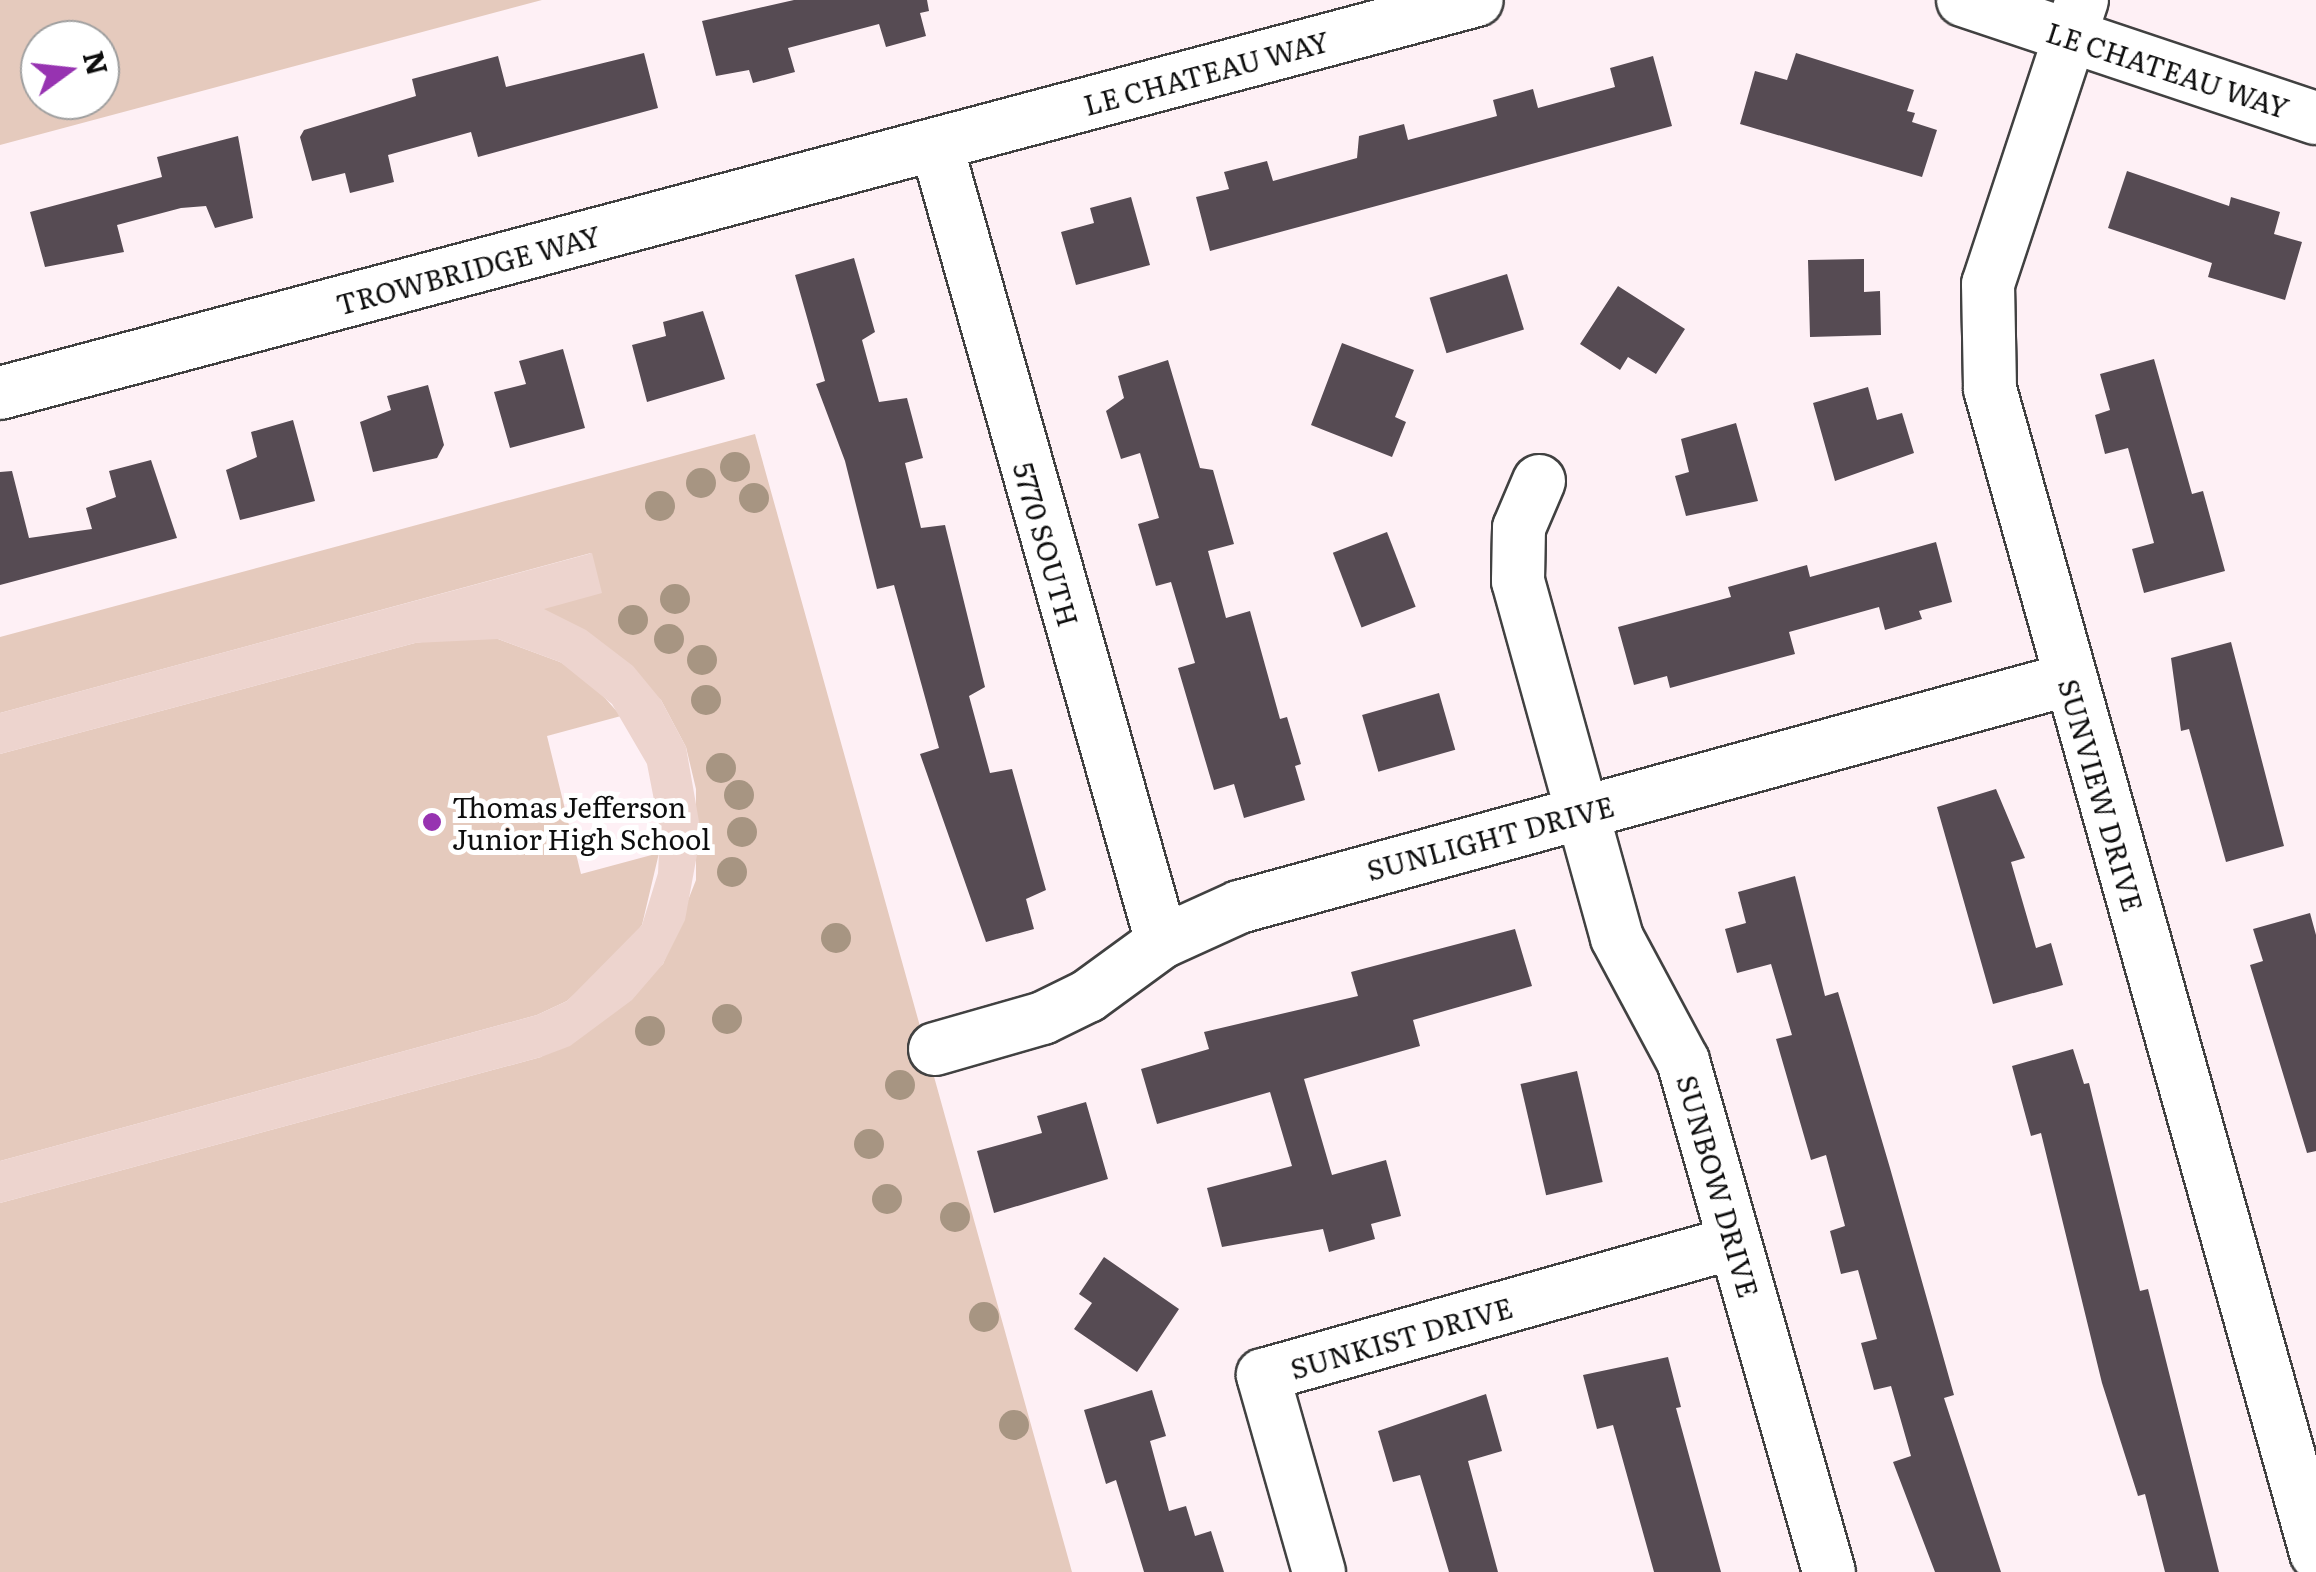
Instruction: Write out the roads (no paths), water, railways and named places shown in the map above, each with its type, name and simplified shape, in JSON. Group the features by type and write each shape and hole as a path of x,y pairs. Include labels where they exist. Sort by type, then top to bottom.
{"street":[{"name":"LE CHATEAU WAY","path":"936,144 1477,0"},
{"name":"LE CHATEAU WAY","path":"1963,0 2075,18 2316,118"},
{"name":"SUNVIEW DRIVE","path":"2075,18 1988,284 1984,340 1990,389 2316,1554"},
{"name":"TROWBRIDGE WAY","path":"0,394 936,144"},
{"name":"5770 SOUTH","path":"936,144 1162,942"},
{"name":"SUNBOW DRIVE","path":"1540,482 1519,528 1518,581 1617,938 1683,1062 1829,1572"},
{"name":"SUNLIGHT DRIVE","path":"935,1049 1043,1018 1088,996 1162,942 1238,907 2070,680"},
{"name":"SUNKIST DRIVE","path":"1320,1572 1263,1375 1735,1242"}],"place":[{"name":"Thomas Jefferson Junior High School","path":"432,822"}]}
